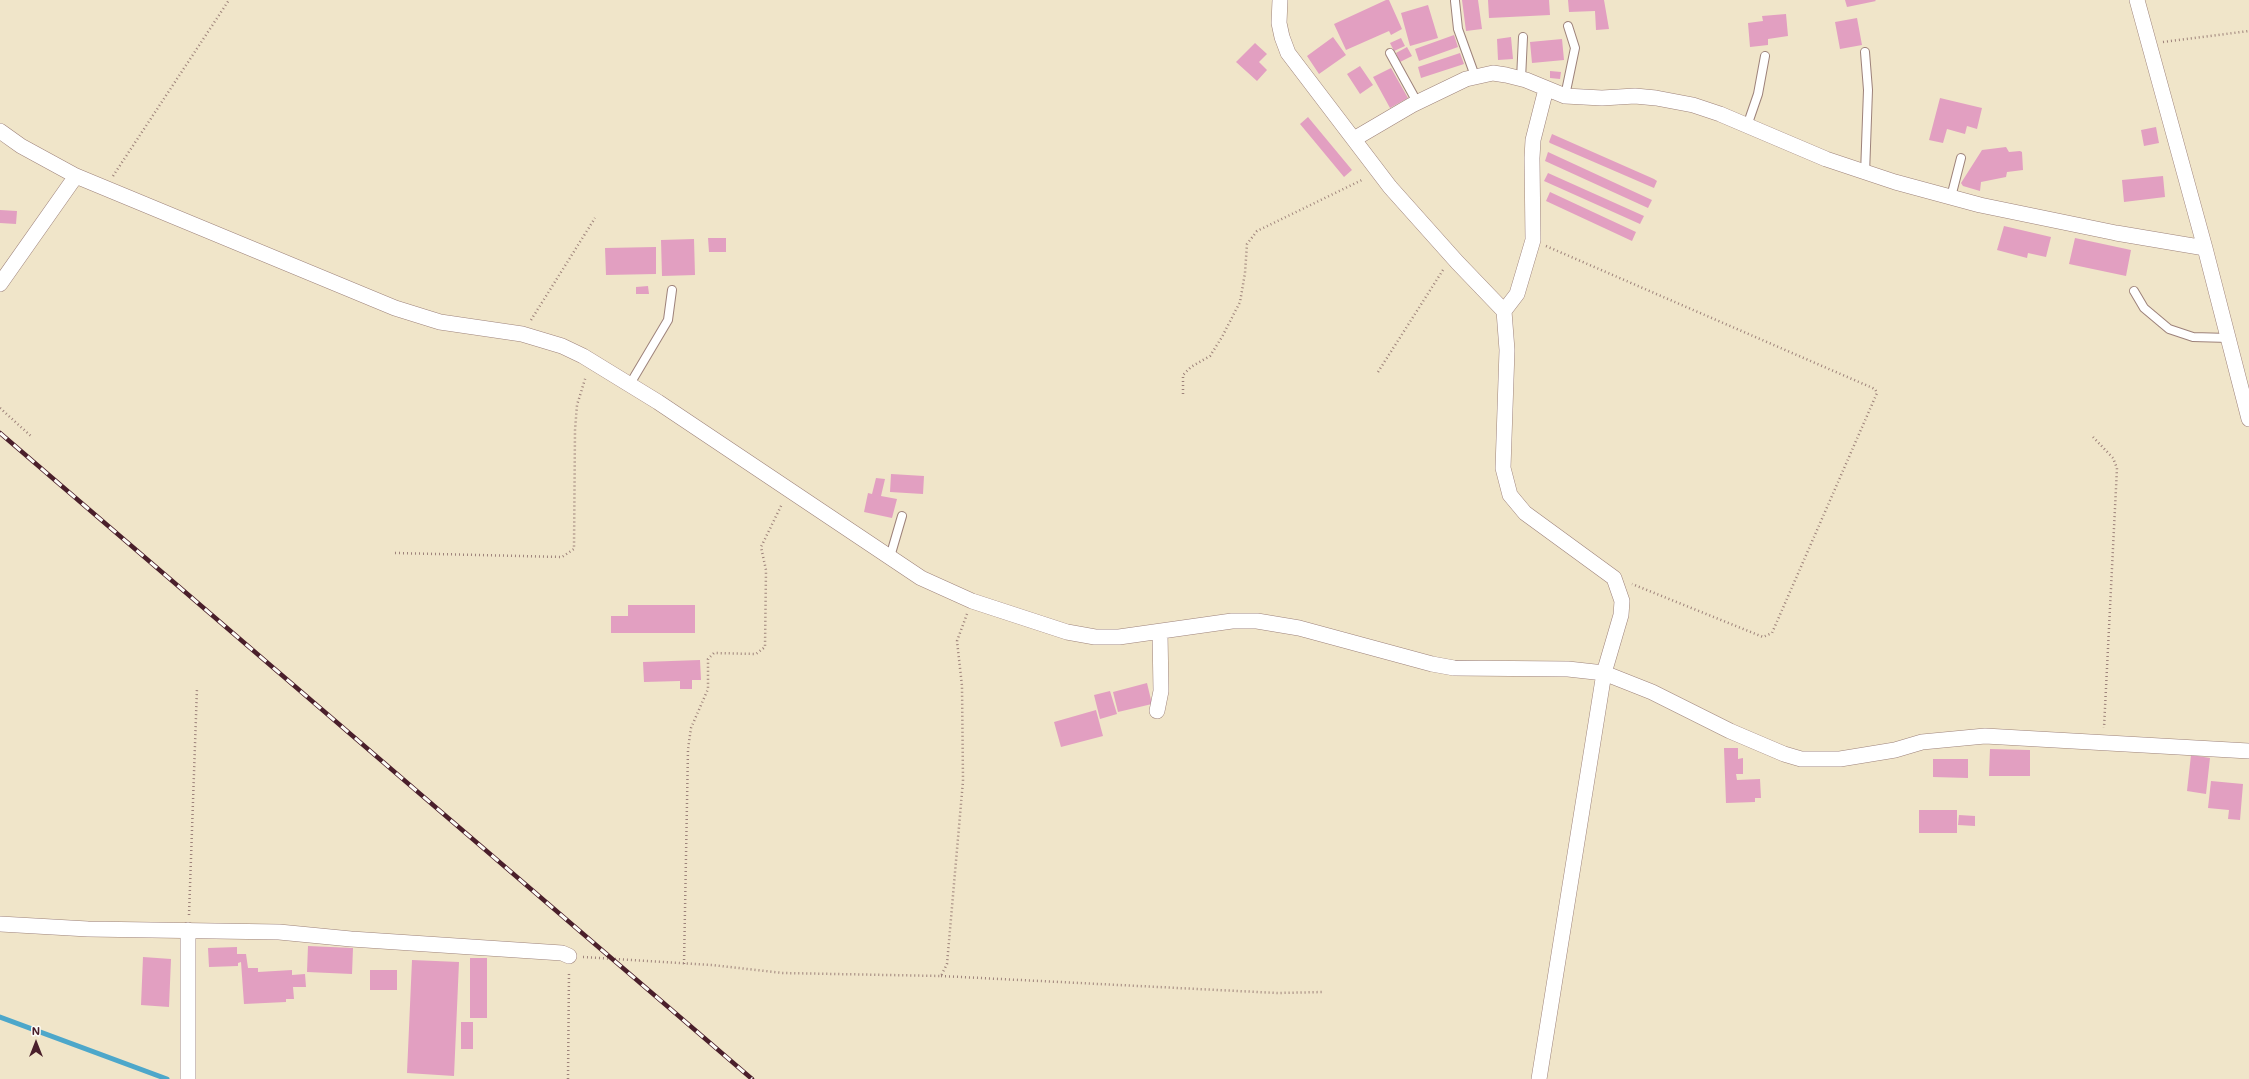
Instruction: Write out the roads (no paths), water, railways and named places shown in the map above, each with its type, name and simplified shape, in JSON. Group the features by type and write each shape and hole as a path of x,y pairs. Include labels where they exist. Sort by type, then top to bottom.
{"street":[{"path":"1280,0 1279,23 1288,53 1390,187 1452,256 1504,310 1507,350 1502,447 1506,485 1510,495 1525,513 1614,578 1622,601 1621,615 1604,673 1539,1079"},
{"path":"2137,0 2205,248 2249,418"},
{"path":"1354,139 1417,102 1475,76 1493,73 1521,79 1565,96 1656,98 1693,105 1865,174 1951,197 2116,233 2205,248"},
{"path":"1504,310 1517,294 1533,240 1533,140 1546,89"},
{"path":"0,131 21,146 76,176 395,308 440,322 522,334 562,346 630,384 921,578 972,601 1067,632 1095,637 1119,637 1160,633 1232,621 1257,621 1299,628 1432,664 1454,668 1568,669 1604,673 1652,692 1730,732 1784,754 1801,759 1840,759 1894,750 1922,742 1985,736 2249,751"},
{"path":"0,284 76,176"},
{"path":"1157,711 1161,690 1160,633"},
{"path":"0,924 88,929 279,932 351,939 562,953 569,956"},
{"path":"188,930 188,1079"}],"lane":[{"path":"1455,2 1458,29 1475,76"},
{"path":"1565,96 1575,48 1568,26"},
{"path":"1521,79 1523,37"},
{"path":"1865,52 1868,90 1865,174"},
{"path":"1390,53 1417,102"},
{"path":"1747,126 1758,94 1765,56"},
{"path":"1951,197 1961,158"},
{"path":"630,384 668,320 672,290"},
{"path":"2134,291 2144,308 2170,329 2193,337 2229,338"},
{"path":"890,558 902,516"}],"waterway":[{"path":"0,1017 167,1079"}],"railway":[{"path":"0,433 752,1079"}]}
